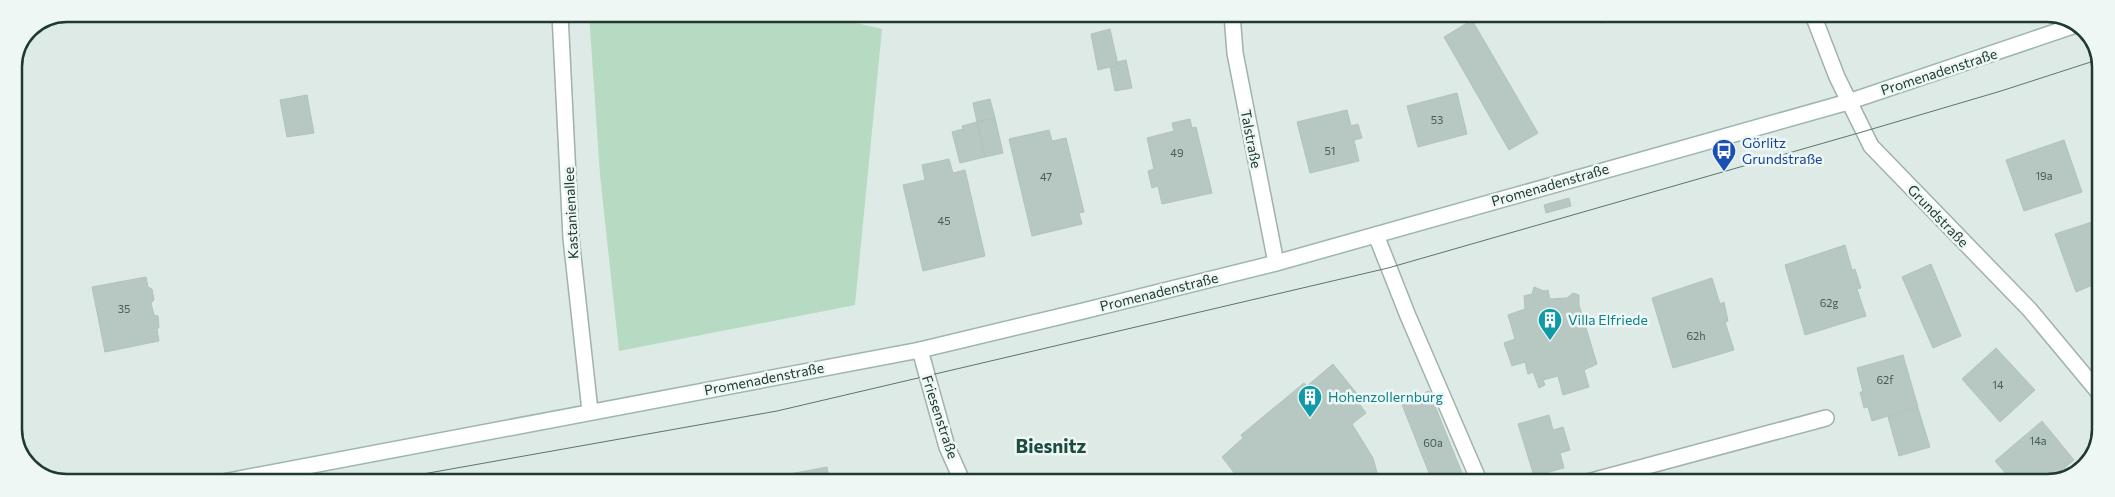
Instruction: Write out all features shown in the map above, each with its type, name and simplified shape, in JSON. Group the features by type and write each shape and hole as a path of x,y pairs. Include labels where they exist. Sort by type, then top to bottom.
{"main road":[{"name":"Kastanienallee","path":"560,22 571,238 590,411"},
{"name":"Talstraße","path":"1233,22 1235,53 1276,263"},
{"name":"Grundstraße","path":"1816,22 1848,102 1871,146 2030,310 2092,384"},
{"name":"Promenadenstraße","path":"264,474 920,350 1276,263 1757,126 1848,102 2068,28"},
{"path":"1376,235 1408,316 1476,474"},
{"name":"Friesenstraße","path":"920,350 947,447 959,474"},
{"path":"1618,474 1826,418"}],"green space":[{"path":"590,22 852,22 882,29 855,305 619,351 600,175"}],"building":[{"path":"1469,22 1473,22 1538,133 1509,150 1444,37"},
{"path":"1110,29 1118,65 1098,70 1091,34"},
{"path":"1126,60 1132,88 1115,91 1110,67 1118,65 1117,62"},
{"path":"1457,93 1467,134 1418,147 1407,106"},
{"path":"307,95 314,133 287,137 280,100"},
{"path":"990,99 995,118 977,122 973,103"},
{"path":"1347,110 1351,126 1358,124 1362,138 1354,140 1359,161 1310,173 1297,122"},
{"path":"995,118 1003,153 985,157 977,122"},
{"path":"1190,119 1192,128 1196,127 1212,193 1162,204 1158,186 1152,188 1148,171 1154,169 1147,138 1174,131 1172,123"},
{"path":"977,122 985,157 960,163 952,132 963,129 962,126"},
{"path":"1049,130 1052,141 1066,138 1084,212 1079,213 1082,224 1032,236 1009,139"},
{"path":"2064,140 2082,192 2024,211 2006,160"},
{"path":"949,159 953,173 965,170 985,256 923,271 903,185 925,180 922,165"},
{"path":"1569,198 1571,206 1546,213 1544,205"},
{"path":"2092,222 2092,285 2076,292 2055,234"},
{"path":"1845,245 1852,270 1855,269 1861,288 1857,289 1866,316 1805,335 1785,265"},
{"path":"1931,264 1961,336 1933,348 1902,277"},
{"path":"146,277 148,287 152,289 154,300 151,303 154,315 158,316 159,327 157,330 159,341 105,352 92,287"},
{"path":"1712,278 1720,304 1724,302 1728,321 1725,322 1734,350 1673,368 1652,298"},
{"name":"Villa Elfriede","path":"1534,287 1544,291 1548,290 1550,299 1567,298 1573,293 1579,295 1579,305 1597,364 1584,370 1589,387 1563,395 1558,376 1543,380 1545,385 1539,388 1533,372 1528,374 1525,362 1512,366 1504,343 1515,339 1508,315 1525,309 1524,296 1532,294"},
{"path":"1996,348 2035,390 2000,422 1962,379"},
{"path":"1903,355 1918,407 1872,421 1868,407 1864,408 1860,392 1863,392 1857,368"},
{"name":"Hohenzollernburg","path":"1333,364 1362,400 1358,402 1366,413 1352,424 1373,458 1377,474 1235,474 1222,457 1243,438 1241,435 1304,383 1307,386"},
{"path":"1429,391 1462,474 1429,474 1401,402"},
{"path":"1918,408 1930,447 1899,456 1888,417"},
{"path":"1549,415 1553,430 1563,427 1570,450 1560,453 1564,468 1542,474 1533,474 1518,424"},
{"path":"2042,421 2074,460 2056,474 2006,474 1995,461"},
{"path":"827,467 828,474 790,474"}],"tram line":[{"path":"423,474 777,411 1388,268 1862,132 2092,62"}],"place":[{"name":"Görlitz Grundstraße","path":"1724,172"},
{"name":"Villa Elfriede","path":"1550,341"},
{"name":"Hohenzollernburg","path":"1310,418"}],"district":[{"name":"Biesnitz","path":"1051,446"}]}
